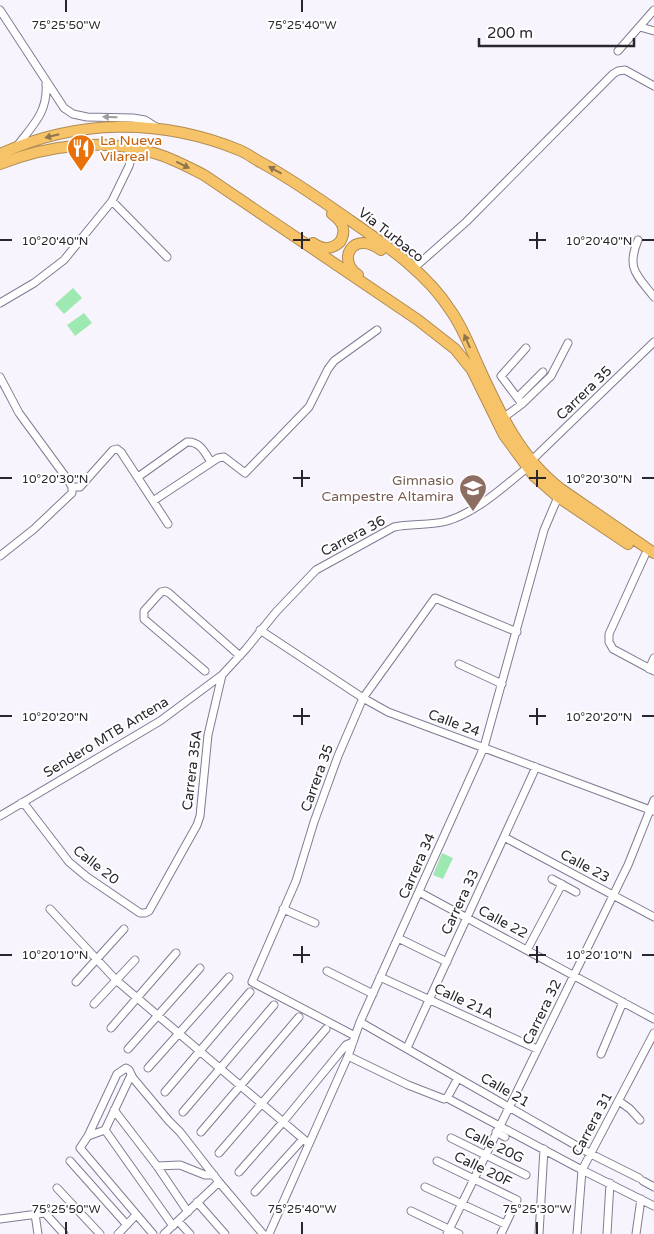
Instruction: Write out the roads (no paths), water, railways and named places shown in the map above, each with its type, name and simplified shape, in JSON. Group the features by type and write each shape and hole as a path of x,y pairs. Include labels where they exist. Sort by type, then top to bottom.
{"highway":[{"name":"Vía Turbaco","path":"0,154 17,146 74,131 110,126 156,127 202,138 240,151 294,180 388,247 427,281 448,306 462,329 503,418 529,464 561,490 649,554 654,561"},
{"name":"Vía Turbaco","path":"0,164 47,149 108,145 162,156 204,175 418,320 455,349 472,370 504,435 529,464 545,487 649,554"},
{"path":"272,221 280,220 322,248 335,246 343,237 342,225 339,219 299,190 294,180"},
{"path":"418,320 414,312 351,269 348,257 350,250 362,242 373,244 415,276 427,281"}],"street":[{"path":"0,10 46,84 64,108 73,114 87,117 145,120 156,127"},
{"path":"618,51 654,10"},
{"path":"640,27 654,31"},
{"path":"413,269 466,222 613,74 625,70 654,86"},
{"path":"17,146 43,110 47,97 46,84"},
{"path":"0,302 34,283 64,260 112,201 129,166 134,149"},
{"path":"112,201 167,257"},
{"path":"638,240 633,254 633,265 635,272 654,297"},
{"path":"153,501 218,458 224,457 246,473 309,407 328,369 334,362 377,330"},
{"name":"Carrera 35","path":"529,464 654,342"},
{"path":"503,418 522,404 551,376 568,343"},
{"path":"522,404 501,376 526,348"},
{"path":"518,397 543,372"},
{"path":"0,377 19,413 72,487 72,493 64,502 0,556"},
{"path":"138,477 187,442 192,441 198,444 211,462"},
{"path":"72,487 80,487 113,450 117,449 121,452 168,524"},
{"name":"Carrera 36","path":"222,676 297,588 316,570 394,528 406,524 445,522 461,516 483,502 529,464"},
{"name":"Carrera 34","path":"268,1234 305,1141 348,1056 360,1022 484,747 544,530 558,497"},
{"path":"649,554 609,634 609,642 613,649 652,670 654,658"},
{"path":"206,671 144,619 144,611 161,592 169,593 240,656"},
{"name":"Carrera 35","path":"354,1039 252,982 282,908 296,881 314,822 338,756 363,698 435,598 517,632"},
{"name":"Calle 24","path":"260,630 363,698 388,712 652,811"},
{"path":"459,664 502,684"},
{"name":"Sendero MTB Antena","path":"0,816 160,721 222,676"},
{"name":"Carrera 35A","path":"145,913 149,911 197,825 200,816 208,734 222,676"},
{"name":"Carrera 33","path":"407,1048 536,767"},
{"name":"Carrera 32","path":"448,1232 614,895 652,811 654,800"},
{"name":"Calle 20","path":"21,803 26,806 69,862 87,877 140,913 145,913"},
{"name":"Calle 23","path":"504,837 654,917"},
{"path":"552,879 576,892"},
{"path":"527,950 562,884"},
{"name":"Calle 22","path":"419,892 654,1019"},
{"path":"282,908 315,923"},
{"path":"50,909 116,980 305,1141 255,1192"},
{"path":"76,982 124,929"},
{"path":"398,938 447,962"},
{"path":"111,1028 176,953"},
{"path":"94,1004 134,960"},
{"path":"128,1049 200,968"},
{"path":"327,971 373,994"},
{"path":"148,1068 229,977"},
{"name":"Calle 21A","path":"380,977 430,998 537,1049"},
{"path":"165,1092 250,992"},
{"path":"601,1054 623,1002"},
{"path":"182,1112 274,1004"},
{"path":"201,1132 299,1017"},
{"name":"Calle 21","path":"360,1022 591,1154 654,1187"},
{"path":"219,1153 326,1029"},
{"name":"Carrera 31","path":"577,1234 582,1170 654,1034"},
{"path":"239,1172 346,1045 354,1039"},
{"path":"348,1056 408,1085 444,1099 447,1098 654,1206"},
{"path":"153,1234 80,1148 88,1136 117,1074 120,1070 126,1068 263,1234"},
{"path":"88,1136 105,1130 131,1075"},
{"path":"447,1098 458,1078"},
{"path":"618,1101 630,1109 640,1120"},
{"path":"114,1110 157,1166 188,1212"},
{"path":"105,1130 175,1223 190,1234"},
{"path":"496,1132 505,1137"},
{"name":"Calle 20G","path":"452,1138 526,1175"},
{"path":"539,1234 544,1149"},
{"path":"70,1161 127,1225"},
{"name":"Calle 20F","path":"437,1161 517,1200 505,1224"},
{"path":"157,1166 180,1164 204,1175 214,1176"},
{"path":"164,1234 219,1182"},
{"path":"607,1234 610,1183"},
{"path":"425,1187 505,1224 501,1234"},
{"path":"57,1188 100,1234"},
{"path":"636,1234 641,1199"},
{"path":"198,1202 225,1234"},
{"path":"411,1211 448,1232 460,1234"},
{"path":"0,1219 45,1212 64,1234"},
{"path":"35,1214 38,1234"},
{"path":"118,1234 136,1215"}],"place":[{"name":"La Nueva Vilareal","path":"81,172"},
{"name":"Gimnasio Campestre Altamira","path":"473,512"}]}
